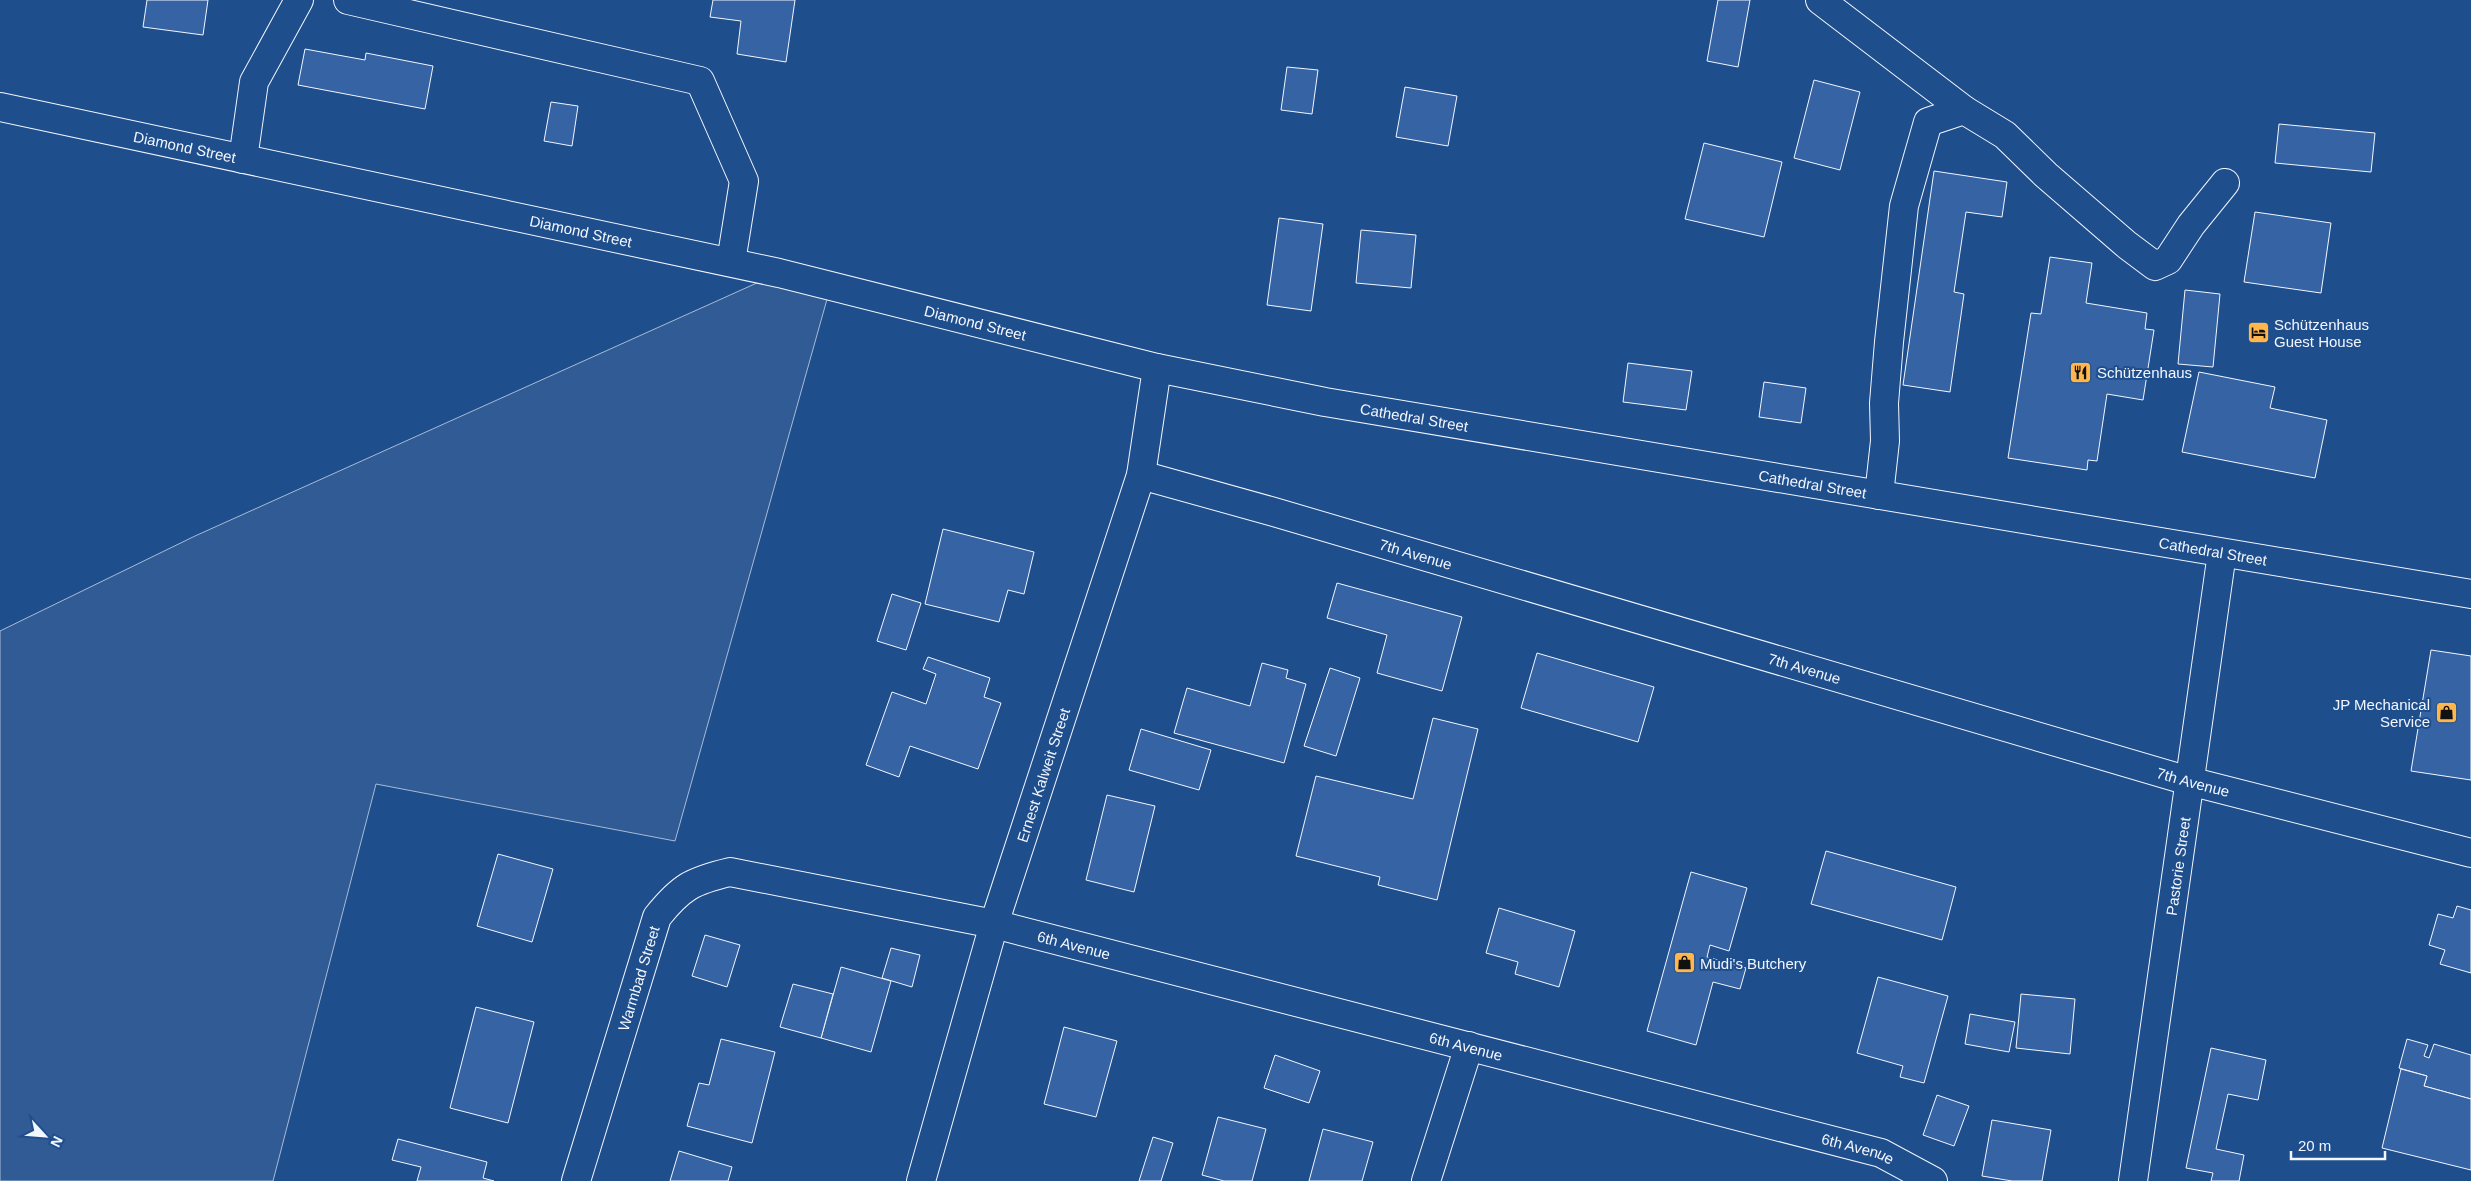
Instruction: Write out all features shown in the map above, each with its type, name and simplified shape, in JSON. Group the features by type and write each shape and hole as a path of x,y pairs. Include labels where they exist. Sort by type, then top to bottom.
{"street":[{"path":"243,159 254,82 299,0"},
{"path":"348,0 700,81 744,181 730,262"},
{"path":"1820,0 1964,110 2005,135 2046,175 2127,245 2155,266 2168,260 2192,225 2225,183"},
{"name":"Diamond Street","path":"0,107 730,262 831,285 1157,368"},
{"path":"1880,496 1885,441 1884,403 1888,351 1904,206 1928,122 1964,110"},
{"name":"Cathedral Street","path":"1157,368 1325,402 2471,594"},
{"name":"Ernest Kalweit Street","path":"922,1181 994,924 1141,475 1157,368"},
{"name":"7th Avenue","path":"1141,475 1274,512 2189,781 2471,854"},
{"name":"Pastorie Street","path":"2133,1181 2222,553"},
{"name":"Warmbad Street","path":"576,1181 657,918 677,893 702,879 730,872 994,924"},
{"name":"6th Avenue","path":"994,924 1881,1153 1933,1181"},
{"path":"1426,1181 1469,1046"}],"shaded area":[{"path":"779,273 831,285 675,841 376,784 273,1181 0,1181 0,631 195,536"}],"building":[{"path":"147,0 208,0 203,35 143,27"},
{"path":"713,0 795,0 786,62 737,54 741,21 710,17"},
{"path":"1718,0 1750,0 1738,67 1707,61"},
{"path":"305,49 365,60 366,53 433,66 425,109 298,85"},
{"path":"1287,67 1318,70 1312,114 1281,110"},
{"path":"1814,80 1860,92 1840,170 1794,158"},
{"path":"1405,87 1457,96 1448,146 1396,137"},
{"path":"551,102 578,106 572,146 544,141"},
{"path":"2279,124 2375,133 2371,172 2275,163"},
{"path":"1704,143 1782,162 1764,237 1685,219"},
{"path":"1934,171 2007,182 2002,217 1966,212 1954,292 1964,294 1950,392 1903,385"},
{"path":"2255,212 2331,223 2321,293 2244,282"},
{"path":"1279,218 1323,224 1311,311 1267,305"},
{"path":"1361,230 1416,235 1411,288 1356,283"},
{"path":"2050,257 2092,263 2086,303 2147,313 2145,329 2154,330 2143,400 2107,394 2097,461 2088,460 2087,470 2008,458 2031,313 2041,314"},
{"path":"2185,290 2220,294 2213,367 2178,364"},
{"path":"1628,363 1692,371 1686,410 1623,402"},
{"path":"2199,372 2275,387 2270,408 2327,420 2315,478 2182,452"},
{"path":"1764,382 1806,388 1801,423 1759,417"},
{"path":"943,529 1034,552 1024,594 1008,590 999,622 925,604"},
{"path":"1337,583 1462,617 1442,691 1377,673 1387,635 1327,618"},
{"path":"892,594 921,603 906,650 877,641"},
{"name":"JP Mechanical Service","path":"2431,650 2471,656 2471,780 2411,771"},
{"path":"1537,653 1654,687 1638,742 1521,708"},
{"path":"928,657 990,678 984,697 1001,703 978,769 910,746 899,777 866,765 892,692 926,704 936,674 923,669"},
{"path":"1262,663 1288,670 1286,678 1306,684 1284,763 1174,733 1187,688 1250,706"},
{"path":"1330,668 1360,678 1336,756 1304,746"},
{"path":"1433,718 1478,729 1437,900 1378,885 1380,877 1296,856 1316,776 1413,799"},
{"path":"1141,729 1211,750 1199,790 1129,770"},
{"path":"1107,795 1155,806 1134,892 1086,880"},
{"path":"1826,851 1956,887 1942,940 1811,904"},
{"path":"498,854 553,869 532,942 477,926"},
{"path":"1691,872 1747,888 1729,951 1710,945 1707,957 1746,968 1740,989 1713,982 1696,1045 1647,1031"},
{"path":"2457,906 2471,910 2471,973 2440,964 2445,950 2429,945 2438,914 2453,918"},
{"path":"1499,908 1575,931 1559,987 1515,974 1518,962 1486,953"},
{"path":"705,935 740,945 727,987 692,976"},
{"path":"891,948 920,955 912,987 882,978"},
{"path":"841,967 891,981 871,1052 821,1038"},
{"path":"1878,977 1948,996 1924,1083 1900,1077 1903,1066 1857,1053"},
{"path":"793,984 833,994 821,1038 780,1027"},
{"path":"2021,994 2075,999 2070,1054 2016,1048"},
{"path":"476,1007 534,1022 508,1123 450,1108"},
{"path":"1970,1014 2015,1022 2009,1052 1965,1044"},
{"path":"1064,1027 1117,1041 1096,1117 1044,1104"},
{"path":"721,1039 775,1052 752,1143 687,1126 699,1083 709,1085"},
{"path":"2407,1039 2428,1045 2424,1056 2429,1058 2434,1044 2471,1055 2471,1099 2424,1086 2427,1076 2399,1068"},
{"path":"2211,1048 2266,1060 2258,1100 2228,1094 2216,1149 2244,1155 2239,1181 2211,1181 2213,1173 2186,1168"},
{"path":"1275,1055 1320,1071 1309,1103 1264,1088"},
{"path":"2401,1069 2427,1076 2424,1086 2471,1099 2471,1170 2382,1148"},
{"path":"1937,1095 1969,1106 1954,1146 1923,1135"},
{"path":"1218,1117 1266,1129 1252,1181 1224,1181 1202,1175"},
{"path":"1992,1120 2051,1130 2042,1181 2012,1181 1982,1176"},
{"path":"1323,1129 1373,1142 1362,1181 1309,1181"},
{"path":"1153,1137 1173,1143 1161,1181 1139,1181"},
{"path":"398,1139 487,1162 483,1178 494,1181 417,1181 421,1167 392,1160"},
{"path":"679,1151 732,1167 728,1181 670,1181"}],"place":[{"name":"Schützenhaus Guest House","path":"2258,333"},
{"name":"Schützenhaus","path":"2081,372"},
{"name":"JP Mechanical Service","path":"2446,713"},
{"name":"Mudi's Butchery","path":"1684,963"}]}
